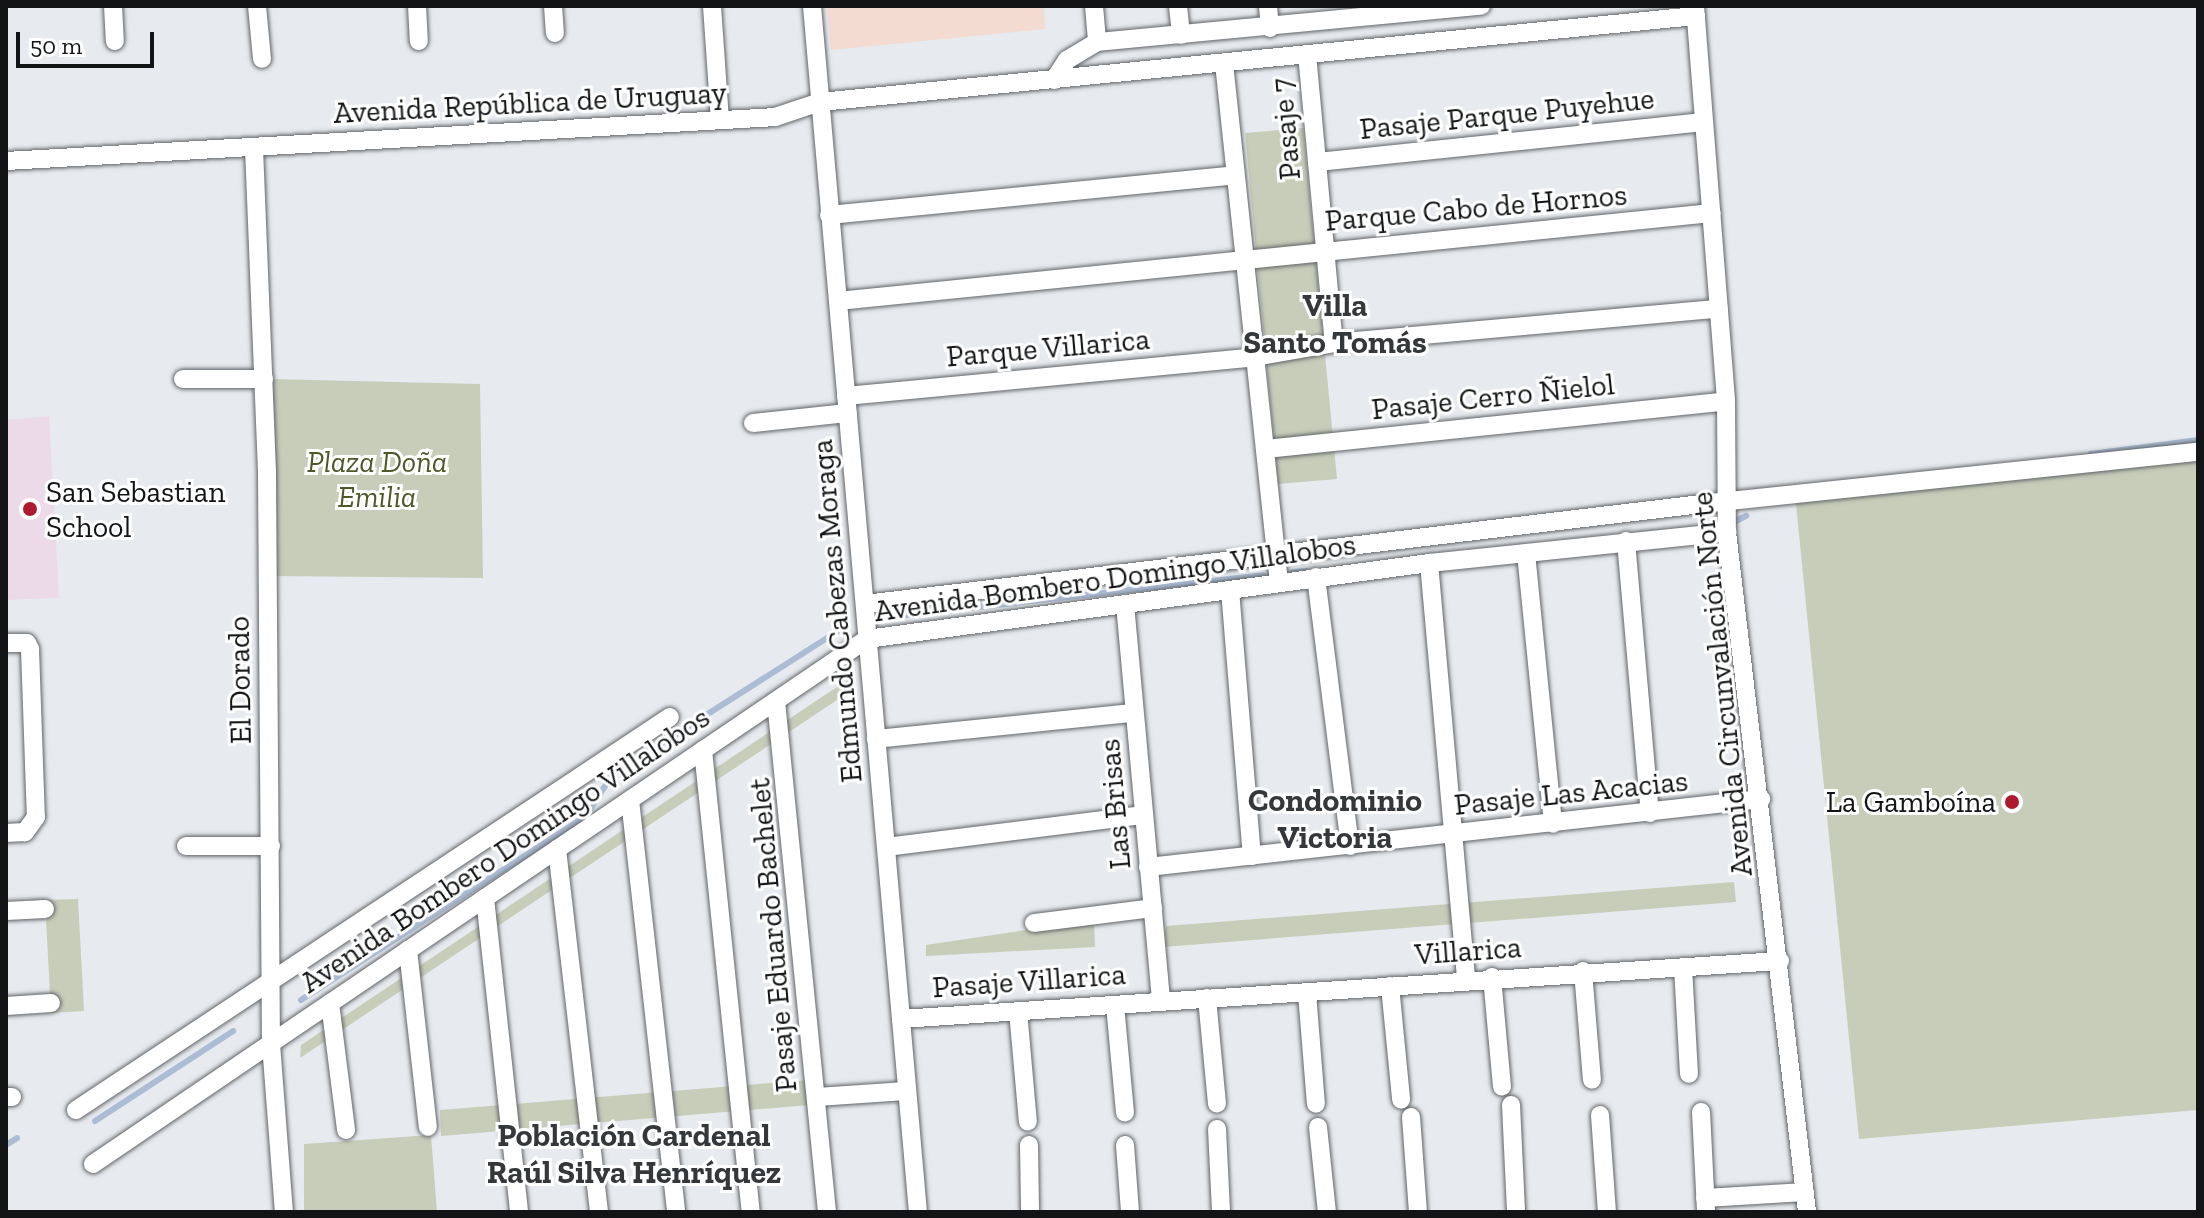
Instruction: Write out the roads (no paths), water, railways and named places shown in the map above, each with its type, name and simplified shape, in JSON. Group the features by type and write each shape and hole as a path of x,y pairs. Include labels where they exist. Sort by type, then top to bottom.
{"street":[{"path":"113,6 115,41"},
{"path":"257,6 262,59"},
{"path":"417,6 419,41"},
{"path":"553,6 555,33"},
{"path":"712,6 720,120"},
{"name":"Edmundo Cabezas Moraga","path":"812,6 918,1212"},
{"path":"1094,6 1097,42"},
{"path":"1178,6 1181,35"},
{"path":"1268,6 1270,28"},
{"path":"1054,80 1067,60 1097,42 1270,28 1348,13 1481,6"},
{"name":"Avenida República de Uruguay","path":"6,161 775,117 820,102 1224,63 1696,11"},
{"name":"Avenida Circunvalación Norte","path":"1696,11 1702,122 1726,401 1727,532 1761,799 1807,1212"},
{"name":"Pasaje 7","path":"1307,54 1334,343"},
{"path":"1224,63 1279,583"},
{"name":"Pasaje Parque Puyehue","path":"1317,162 1702,122"},
{"name":"El Dorado","path":"254,148 264,379 271,1044 284,1212"},
{"path":"829,215 1235,175"},
{"name":"Parque Cabo de Hornos","path":"838,301 1245,257 1712,213"},
{"name":"Parque Villarica","path":"753,423 847,404 1255,357 1334,343 1718,309"},
{"path":"183,379 264,379"},
{"name":"Pasaje Cerro Ñielol","path":"1265,449 1726,401"},
{"name":"Avenida Bombero Domingo Villalobos","path":"865,604 1727,501 2198,452"},
{"name":"Avenida Bombero Domingo Villalobos","path":"93,1164 867,639 1316,577 1727,532"},
{"path":"1626,541 1650,813"},
{"path":"1526,553 1553,824"},
{"path":"1429,563 1466,979"},
{"path":"1316,577 1350,846"},
{"path":"1230,590 1252,856"},
{"name":"Las Brisas","path":"1125,604 1161,999"},
{"path":"6,643 27,643 30,649 36,817 25,832 6,833"},
{"name":"Pasaje Eduardo Bachelet","path":"776,701 827,1212"},
{"path":"876,739 1134,713"},
{"name":"Avenida Bombero Domingo Villalobos","path":"76,1110 670,717"},
{"path":"703,750 751,1212"},
{"name":"Pasaje Las Acacias","path":"1148,867 1761,799"},
{"path":"630,800 676,1212"},
{"path":"886,847 1144,815"},
{"path":"186,846 271,846"},
{"path":"557,849 599,1212"},
{"path":"485,898 519,1212"},
{"path":"1034,923 1153,908"},
{"path":"6,911 45,909"},
{"path":"408,950 428,1127"},
{"name":"Villarica","path":"1161,999 1307,993 1492,977 1780,961"},
{"path":"1683,967 1689,1074"},
{"path":"1583,971 1592,1080"},
{"path":"1492,977 1502,1087"},
{"path":"1390,986 1401,1099"},
{"path":"1307,993 1316,1104"},
{"path":"1207,998 1217,1104"},
{"name":"Pasaje Villarica","path":"901,1019 1115,1005 1161,999"},
{"path":"6,1006 51,1003"},
{"path":"330,1003 346,1130"},
{"path":"1115,1005 1125,1113"},
{"path":"1018,1011 1028,1122"},
{"path":"817,1097 906,1091"},
{"path":"1511,1105 1516,1212"},
{"path":"1701,1112 1705,1205 1805,1192"},
{"path":"1600,1115 1607,1212"},
{"path":"1411,1117 1418,1212"},
{"path":"1318,1127 1327,1212"},
{"path":"1217,1129 1221,1212"},
{"path":"1029,1145 1030,1212"},
{"path":"1125,1145 1130,1212"}],"waterway":[{"path":"2091,454 2198,440"},
{"path":"1732,523 1746,516"},
{"path":"1293,572 1306,571"},
{"path":"872,619 1263,575"},
{"path":"301,1000 586,816 612,775 843,628"},
{"path":"95,1121 233,1031"},
{"path":"6,1145 17,1138"}],"place":[{"name":"San Sebastian School","path":"30,509"},
{"name":"La Gamboína","path":"2012,802"}],"district":[{"name":"Villa Santo Tomás","path":"1335,324"},
{"name":"Condominio Victoria","path":"1335,820"},
{"name":"Población Cardenal Raúl Silva Henríquez","path":"634,1154"}],"park label":[{"name":"Plaza Doña Emilia","path":"377,479"}]}
